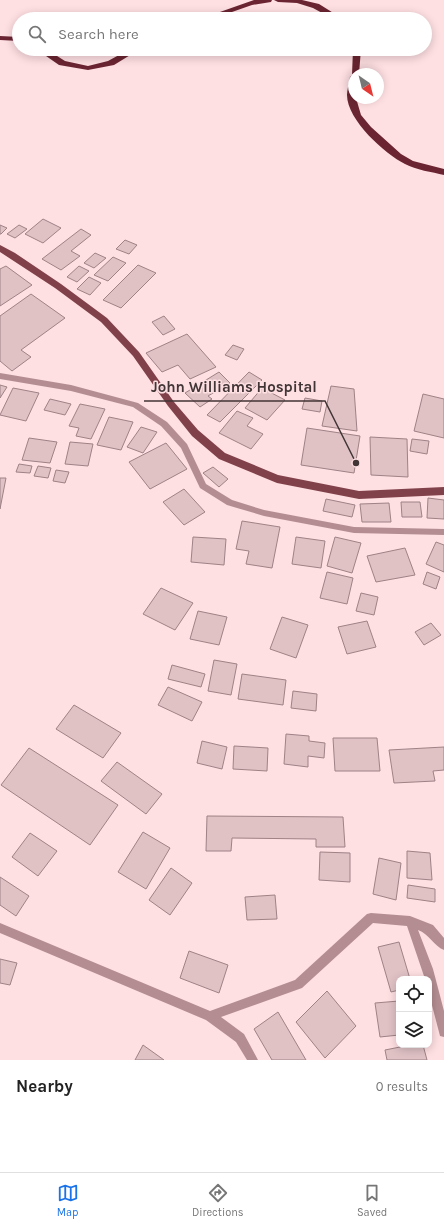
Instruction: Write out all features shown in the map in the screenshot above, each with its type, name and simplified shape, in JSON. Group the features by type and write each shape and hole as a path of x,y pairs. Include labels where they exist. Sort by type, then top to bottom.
{"highway":[{"path":"224,12 250,3 268,0"},
{"path":"278,0 296,1 316,6 327,12"},
{"path":"0,38 12,39"},
{"path":"51,56 62,63 88,68 111,63 124,56"},
{"path":"355,68 356,56"},
{"path":"354,104 357,115 368,129 398,156 410,163 444,172"}],"main road":[{"path":"2,252 58,286 104,320 136,354 171,404 195,433 222,456 277,479 359,494 444,491"}],"street":[{"path":"0,376 71,388 135,405 164,424 184,446 203,486 230,503 264,513 354,530 444,532"},
{"path":"210,1016 298,984 371,918 410,921 430,929 444,945"},
{"path":"410,921 428,969 444,1032"},
{"path":"0,928 210,1016 240,1038 253,1060"}],"building":[{"path":"43,219 61,228 43,243 25,234"},
{"path":"0,225 7,228 1,234 0,234"},
{"path":"19,225 27,229 15,238 7,234"},
{"path":"81,229 91,235 71,251 80,256 61,270 42,259"},
{"path":"125,240 137,245 129,254 116,249"},
{"path":"95,253 106,258 94,268 84,263"},
{"path":"113,257 126,263 108,281 94,275"},
{"path":"138,265 156,273 121,308 103,300"},
{"path":"6,266 32,285 0,306 0,269"},
{"path":"79,266 89,271 77,282 67,277"},
{"path":"89,277 101,283 90,295 77,289"},
{"path":"31,294 65,318 21,350 31,357 12,371 0,361 0,316"},
{"path":"164,316 175,329 163,335 152,322"},
{"path":"187,334 216,367 190,379 178,365 162,372 146,353"},
{"path":"233,345 244,349 237,360 225,355"},
{"path":"219,372 230,383 208,396 212,399 200,407 185,393"},
{"path":"249,372 262,380 220,422 207,415"},
{"path":"0,385 7,387 0,398"},
{"path":"331,386 354,389 357,431 322,426"},
{"path":"13,388 39,393 26,421 0,415"},
{"path":"262,388 285,400 267,420 245,408"},
{"path":"423,394 444,399 444,438 414,431"},
{"path":"305,398 322,401 320,412 302,409"},
{"path":"50,399 71,404 65,415 44,410"},
{"path":"80,404 105,409 91,439 76,436 79,428 69,426"},
{"path":"237,411 253,418 247,426 263,434 251,449 219,433"},
{"path":"109,417 133,422 121,450 97,445"},
{"path":"141,427 157,432 143,453 127,447"},
{"path":"307,428 360,436 354,473 301,465"},
{"path":"370,437 407,439 408,477 371,475"},
{"path":"29,438 57,442 50,463 22,460"},
{"path":"412,439 429,441 427,454 410,451"},
{"path":"70,442 93,444 88,466 65,464"},
{"path":"166,443 187,469 150,489 129,462"},
{"path":"19,464 32,466 30,473 16,472"},
{"path":"38,466 51,468 48,478 34,476"},
{"path":"213,467 228,479 219,487 203,473"},
{"path":"56,470 69,472 65,483 53,481"},
{"path":"0,478 6,478 0,509"},
{"path":"184,489 205,512 184,525 163,502"},
{"path":"428,498 444,500 444,519 427,518"},
{"path":"326,499 355,505 352,517 323,511"},
{"path":"401,502 420,502 422,517 402,517"},
{"path":"389,503 391,522 362,522 360,504"},
{"path":"242,521 280,527 272,568 246,564 249,551 236,549"},
{"path":"193,537 226,539 224,565 191,562"},
{"path":"296,537 325,541 321,568 292,564"},
{"path":"335,537 361,543 352,573 327,566"},
{"path":"436,542 444,545 444,572 426,564"},
{"path":"405,548 415,575 376,582 367,556"},
{"path":"327,572 353,578 347,604 320,598"},
{"path":"427,572 440,577 436,589 423,584"},
{"path":"161,588 193,603 175,630 143,614"},
{"path":"361,593 378,597 374,615 356,611"},
{"path":"198,611 227,617 219,645 190,639"},
{"path":"282,617 308,625 296,658 270,649"},
{"path":"367,621 376,647 347,654 338,627"},
{"path":"431,623 441,635 424,645 415,632"},
{"path":"214,660 237,664 231,695 208,691"},
{"path":"172,665 205,674 201,687 168,679"},
{"path":"242,674 286,680 283,705 238,699"},
{"path":"168,687 202,702 192,721 158,705"},
{"path":"293,691 317,694 316,711 291,708"},
{"path":"74,705 121,733 103,758 56,729"},
{"path":"286,734 309,736 309,741 325,743 324,758 308,756 308,767 284,764"},
{"path":"333,738 377,738 380,771 335,771"},
{"path":"202,741 227,747 222,769 197,763"},
{"path":"234,746 268,748 267,771 233,769"},
{"path":"444,747 444,770 433,771 435,781 394,783 389,750"},
{"path":"29,748 118,805 90,845 1,785"},
{"path":"117,762 162,794 146,814 101,781"},
{"path":"207,816 343,817 345,847 316,847 316,839 232,838 231,851 206,851"},
{"path":"143,832 170,848 146,889 118,872"},
{"path":"30,833 57,851 38,876 12,857"},
{"path":"407,851 430,853 432,880 407,878"},
{"path":"320,852 350,853 350,882 319,880"},
{"path":"379,858 401,863 396,900 373,894"},
{"path":"171,868 192,883 170,915 149,900"},
{"path":"0,877 29,896 16,916 0,905"},
{"path":"408,885 435,889 435,902 407,898"},
{"path":"275,895 277,919 247,920 245,897"},
{"path":"399,942 409,976 396,976 396,991 391,992 378,947"},
{"path":"189,951 228,965 219,993 180,978"},
{"path":"0,959 17,963 10,985 0,983"},
{"path":"327,991 356,1026 325,1058 296,1022"},
{"path":"396,1001 396,1035 380,1037 375,1003"},
{"path":"278,1012 306,1060 272,1060 254,1029"},
{"path":"143,1045 164,1060 135,1060"},
{"path":"396,1048 424,1048 427,1060 387,1060 385,1050"}],"place":[{"name":"John Williams Hospital","path":"356,463"}]}
